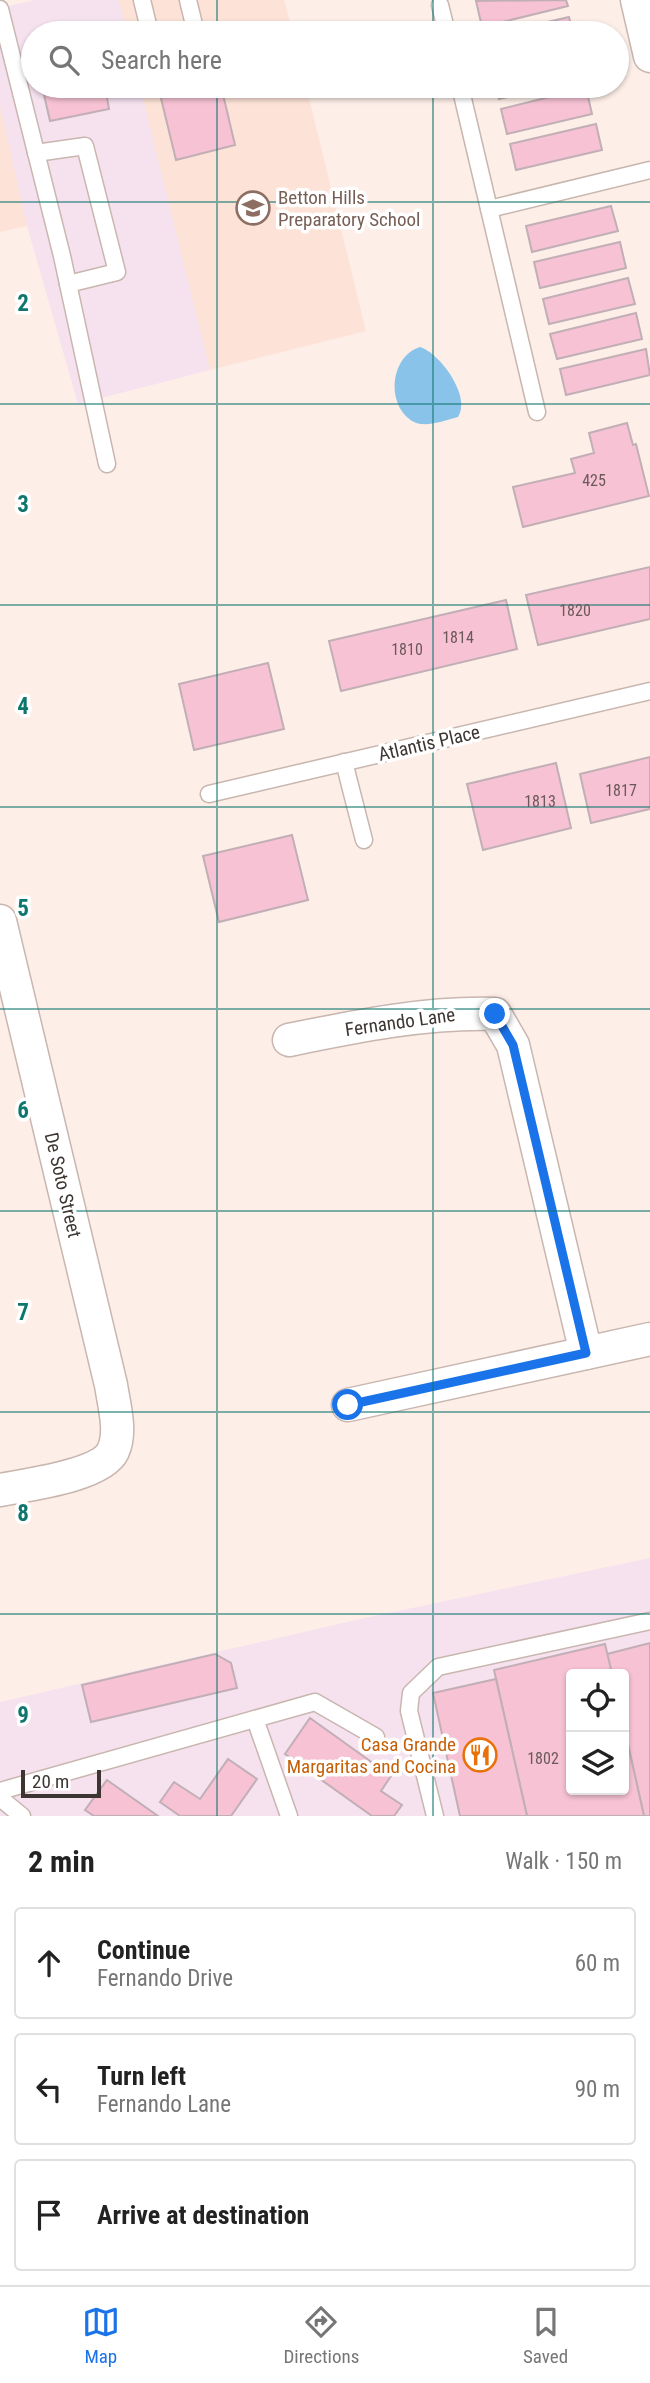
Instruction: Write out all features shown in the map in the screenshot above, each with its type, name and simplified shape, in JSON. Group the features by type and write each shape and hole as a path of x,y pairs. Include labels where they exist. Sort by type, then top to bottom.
{"street":[{"path":"637,0 650,56"},
{"name":"De Soto Street","path":"0,921 111,1385 117,1428 114,1450 98,1464 59,1478 0,1490"},
{"name":"Fernando Lane","path":"289,1040 363,1025 458,1013 495,1014 513,1045 586,1353"},
{"path":"348,1405 650,1339"}],"lane":[{"path":"142,0 147,21"},
{"path":"188,0 193,21"},
{"path":"440,5 444,21"},
{"path":"0,9 21,93"},
{"path":"22,98 68,284 107,464"},
{"path":"463,98 537,411"},
{"path":"36,153 85,146 117,272 68,284"},
{"path":"489,209 650,170"},
{"name":"Atlantis Place","path":"209,794 650,691"},
{"path":"344,762 364,840"},
{"path":"435,1816 409,1711 411,1693 438,1667 650,1621"},
{"path":"0,1791 315,1702 376,1737"},
{"path":"254,1719 289,1816"},
{"path":"0,1798 22,1816"}],"shaded area":[{"path":"35,0 119,0 125,21 21,21 21,98 143,98 210,370 78,404 27,226 0,106 0,8"},
{"path":"119,0 284,0 290,21 125,21"},
{"name":"Betton Hills Preparatory School","path":"143,98 309,98 366,331 210,370"},
{"path":"0,106 27,226 0,232"},
{"path":"650,1558 650,1816 0,1816 0,1702 365,1618"}],"water":[{"path":"420,347 436,358 452,377 461,398 458,417 419,424 405,415 398,405 395,394 397,370 410,352"}],"building":[{"path":"566,0 568,6 507,21 481,21 476,1"},
{"path":"569,17 570,21 552,21"},
{"path":"45,98 107,98 109,109 50,121"},
{"path":"161,98 224,98 235,145 176,160"},
{"path":"546,98 588,98 592,114 507,134 501,109"},
{"path":"596,124 602,150 516,170 510,144"},
{"path":"611,206 618,231 532,252 526,226"},
{"path":"620,242 626,268 540,288 534,262"},
{"path":"628,278 635,304 549,324 543,299"},
{"path":"636,313 642,339 557,359 550,334"},
{"path":"646,349 650,375 566,395 560,369"},
{"path":"627,423 633,445 636,444 649,496 523,527 513,487 575,473 571,459 594,453 589,433"},
{"path":"650,567 650,619 538,645 526,595"},
{"path":"506,600 517,649 341,691 329,641"},
{"path":"268,663 284,729 194,750 179,684"},
{"path":"650,757 650,809 591,823 580,774"},
{"path":"556,763 571,828 483,850 467,784"},
{"path":"292,835 308,900 219,922 203,856"},
{"path":"650,1643 650,1816 644,1816 629,1749 629,1669 611,1669 607,1654"},
{"path":"605,1644 611,1669 566,1669 566,1795 629,1795 629,1749 644,1816 527,1816 494,1670"},
{"path":"215,1654 231,1663 237,1688 91,1722 82,1685"},
{"name":"Casa Grande Margaritas and Cocina","path":"496,1679 527,1816 460,1816 433,1693"},
{"path":"310,1718 391,1776 381,1791 402,1805 394,1816 372,1816 285,1754"},
{"path":"228,1759 257,1779 231,1816 180,1816 160,1802 174,1782 200,1799"},
{"path":"107,1780 158,1816 94,1816 85,1810"}],"place":[{"name":"Betton Hills Preparatory School","path":"253,208"},
{"name":"Casa Grande Margaritas and Cocina","path":"480,1755"}],"route":[{"path":"348,1405 586,1353 513,1045 495,1014"}]}
